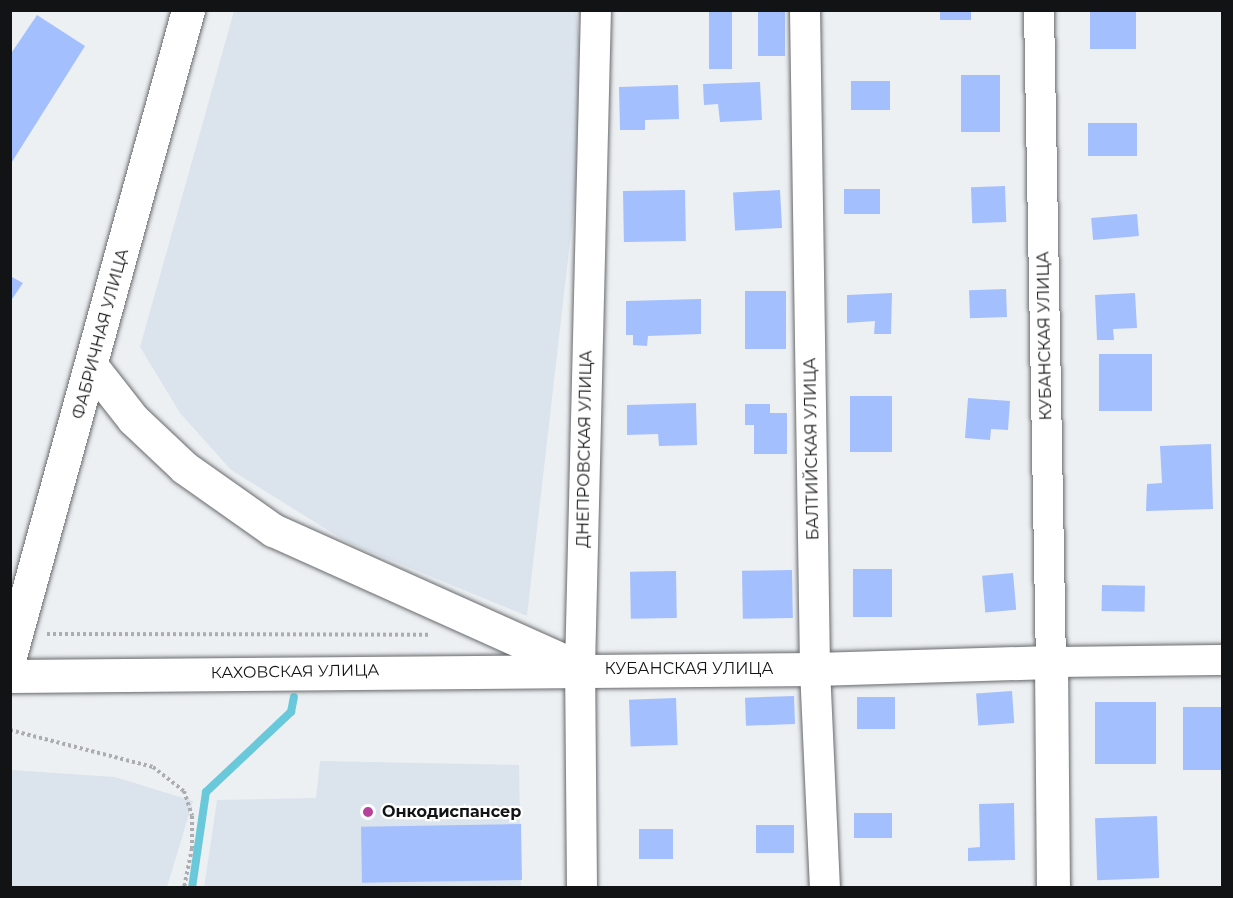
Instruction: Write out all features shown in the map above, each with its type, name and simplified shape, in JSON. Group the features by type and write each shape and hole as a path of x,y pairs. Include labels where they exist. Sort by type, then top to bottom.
{"street":[{"name":"ФАБРИЧНАЯ УЛИЦА","path":"10,656 21,582 93,368 188,10"},
{"name":"ДНЕПРОВСКАЯ УЛИЦА","path":"582,888 580,668 596,10"},
{"name":"БАЛТИЙСКАЯ УЛИЦА","path":"805,10 815,669 825,888"},
{"name":"КУБАНСКАЯ УЛИЦА","path":"1039,10 1053,888"},
{"path":"93,368 133,418 185,468 273,530 580,668"},
{"path":"1051,662 1222,660"},
{"name":"КУБАНСКАЯ УЛИЦА","path":"580,668 815,669 1051,662"},
{"name":"КАХОВСКАЯ УЛИЦА","path":"10,676 580,668"}],"path":[{"path":"45,634 432,635"},
{"path":"10,730 153,767 184,791 192,816 192,848 184,888"}],"shaded area":[{"path":"234,11 576,11 586,103 527,616 347,542 231,470 180,413 140,347"},
{"name":"Онкодиспансер","path":"320,761 519,765 521,887 204,888 217,800 316,798"},
{"path":"11,770 115,777 193,801 167,887 11,887"}],"building":[{"path":"709,10 732,10 732,69 709,69"},
{"path":"758,10 785,10 785,56 758,56"},
{"path":"940,10 971,10 971,20 940,20"},
{"path":"1090,10 1136,10 1136,49 1090,49"},
{"path":"37,15 85,46 10,165 10,55"},
{"path":"961,75 1000,75 1000,132 961,132"},
{"path":"851,81 890,81 890,110 851,110"},
{"path":"760,82 762,120 720,122 718,104 704,105 703,84"},
{"path":"678,85 679,119 645,120 645,130 620,130 619,87"},
{"path":"1088,123 1137,123 1137,156 1088,156"},
{"path":"1005,186 1006,222 972,223 971,187"},
{"path":"844,189 880,189 880,214 844,214"},
{"path":"685,190 686,241 624,242 623,191"},
{"path":"780,190 782,228 735,230 733,192"},
{"path":"1137,214 1139,236 1093,240 1091,218"},
{"path":"10,276 23,283 10,302"},
{"path":"1006,289 1007,317 970,318 969,290"},
{"path":"745,291 786,291 786,349 745,349"},
{"path":"892,293 891,334 874,334 875,321 847,323 847,295"},
{"path":"1135,293 1137,328 1113,329 1114,340 1097,340 1095,295"},
{"path":"701,299 701,334 648,336 647,346 633,345 633,335 626,335 626,301"},
{"path":"1099,354 1152,354 1152,411 1099,411"},
{"path":"850,396 892,396 892,452 850,452"},
{"path":"968,398 1010,401 1008,430 991,429 990,440 965,438"},
{"path":"696,403 697,445 659,446 658,434 627,435 627,405"},
{"path":"745,404 770,404 770,413 787,413 787,454 754,454 754,425 745,425"},
{"path":"1211,444 1213,509 1146,511 1147,484 1162,483 1160,446"},
{"path":"853,569 892,569 892,617 853,617"},
{"path":"792,570 793,618 743,619 742,571"},
{"path":"676,571 677,618 631,619 630,572"},
{"path":"1013,573 1016,610 985,613 982,576"},
{"path":"1102,585 1145,586 1145,612 1102,611"},
{"path":"1012,691 1014,723 978,725 976,694"},
{"path":"794,696 795,724 746,726 745,698"},
{"path":"857,697 895,697 895,729 857,729"},
{"path":"676,698 678,745 631,747 629,700"},
{"path":"1095,702 1156,702 1156,764 1095,764"},
{"path":"1183,707 1222,707 1222,770 1183,770"},
{"path":"1014,803 1015,860 968,861 968,848 980,847 979,804"},
{"path":"854,813 892,813 892,838 854,838"},
{"path":"1157,816 1159,878 1097,880 1095,818"},
{"name":"Онкодиспансер","path":"521,824 522,880 362,883 361,827"},
{"path":"756,825 794,825 794,853 756,853"},
{"path":"639,829 673,829 673,859 639,859"}],"waterway":[{"path":"192,888 206,792 291,712 294,697"}],"place":[{"name":"Онкодиспансер","path":"368,812"}]}
